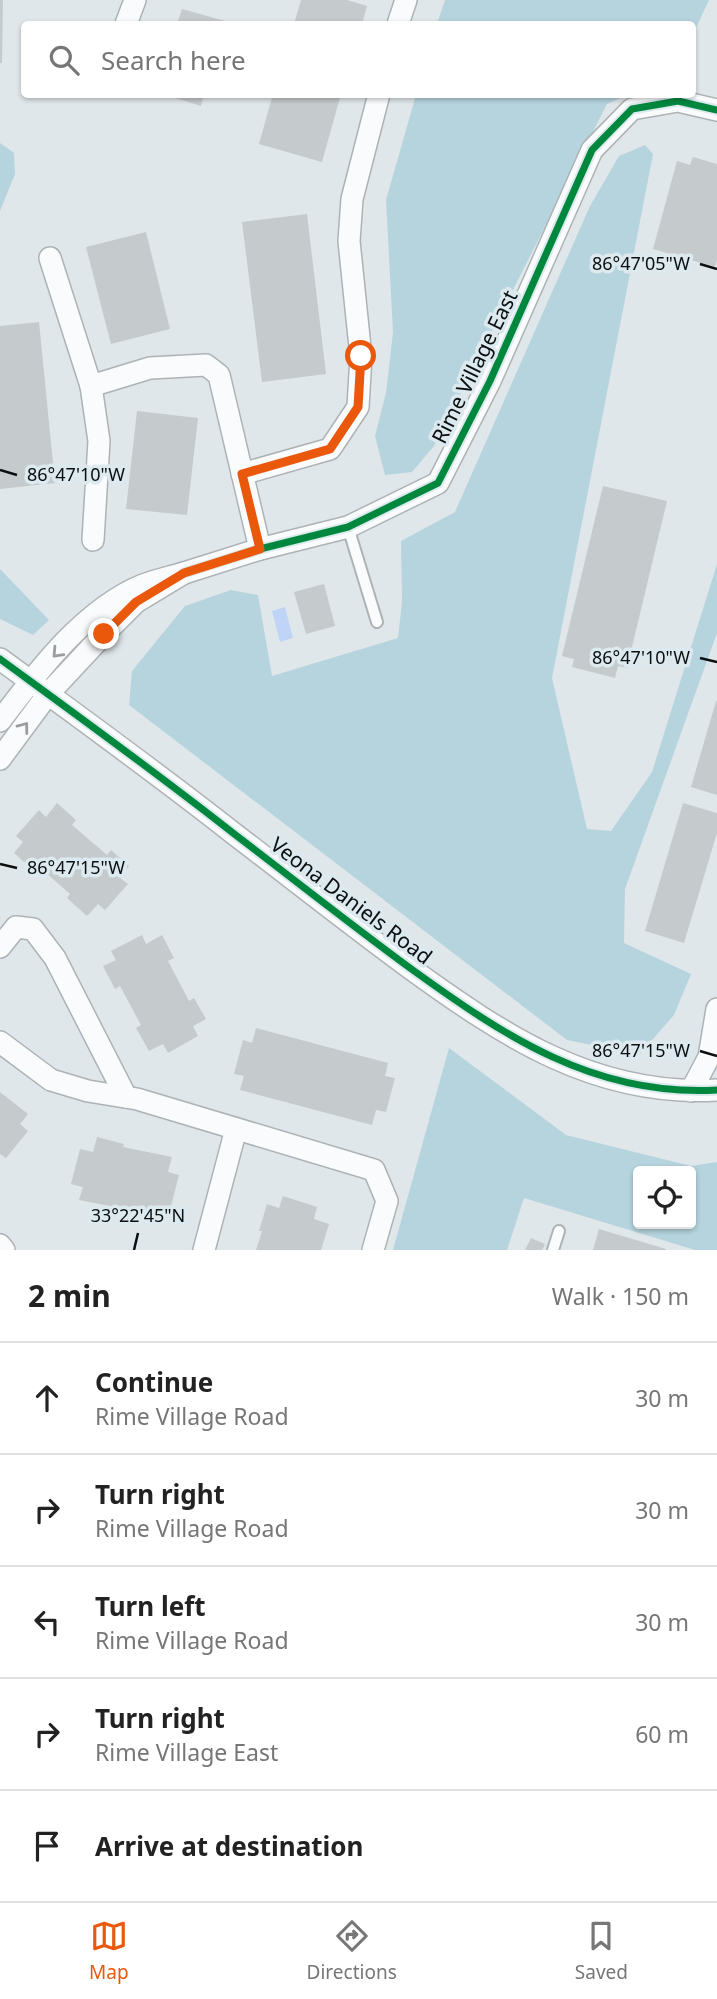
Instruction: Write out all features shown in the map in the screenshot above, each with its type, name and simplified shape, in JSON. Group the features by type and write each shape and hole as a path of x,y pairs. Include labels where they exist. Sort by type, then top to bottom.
{"street":[{"path":"126,21 135,0"},
{"path":"399,21 406,0"},
{"path":"242,474 330,449 358,407 361,356 349,241 352,199 378,98"},
{"name":"Rime Village East","path":"0,721 31,681 86,622 116,599 142,585 260,549 348,527 438,483 491,382 592,150 632,109 678,101 717,110"},
{"path":"50,258 91,386 99,441 93,540"},
{"path":"91,386 150,368 206,365 219,375 260,549"},
{"name":"Rime Village East","path":"0,759 48,694 136,602 184,573"},
{"name":"Veona Daniels Road","path":"0,659 198,805 366,936 506,1033 557,1060 603,1077 652,1087 691,1091 717,1090"},
{"path":"0,947 16,927 33,929 55,958 126,1097"},
{"path":"691,1091 709,1058 717,1009"},
{"path":"0,1041 51,1080 89,1091 126,1097 374,1170 387,1202 373,1250"},
{"path":"204,1250 236,1129"},
{"path":"0,1245 4,1250"}],"lane":[{"path":"348,527 377,622"},
{"path":"553,1250 559,1231"}],"shaded area":[{"path":"445,0 709,0 696,28 696,21 438,21"},
{"path":"415,98 620,98 607,104 434,446 412,472 385,475 375,436 386,393 393,332 386,200"},
{"path":"0,143 14,153 15,174 0,211"},
{"path":"645,145 653,154 552,678 587,829 611,831 652,772 717,564 717,633 625,889 624,943 691,974 674,1015 639,1055 567,1040 129,705 132,671 185,606 231,590 258,595 272,676 398,638 402,602 401,541 455,512 590,206 619,156"},
{"path":"0,569 49,620 33,635 0,619"},
{"path":"449,1048 566,1135 691,1166 717,1162 717,1250 695,1250 524,1198 507,1250 393,1250"}],"water":[{"path":"285,607 293,638 280,642 272,611"}],"building":[{"path":"0,0 3,0 2,63 0,63"},
{"path":"301,0 347,0 367,6 363,21 295,21"},
{"path":"182,9 225,21 178,21"},
{"path":"176,98 203,98 201,106"},
{"path":"272,98 340,98 322,162 259,144"},
{"path":"693,157 717,164 715,267 653,249 677,161 690,165"},
{"path":"307,214 326,374 262,382 242,222"},
{"path":"146,232 170,329 111,344 86,247"},
{"path":"39,322 55,483 0,489 0,326"},
{"path":"137,411 198,418 187,515 126,509"},
{"path":"603,486 667,501 627,668 618,666 615,678 572,667 574,659 562,656"},
{"path":"324,584 335,626 306,634 294,592"},
{"path":"717,701 717,795 691,787"},
{"path":"57,803 76,820 72,825 107,855 111,850 129,866 119,877 128,884 105,910 98,904 87,916 67,898 70,894 37,865 33,870 14,853 23,842 16,836 39,810 46,817"},
{"path":"683,803 717,813 717,833 684,943 645,931"},
{"path":"142,935 146,944 162,935 174,958 168,961 189,1001 194,998 206,1019 193,1026 198,1036 168,1053 163,1044 149,1051 136,1028 141,1025 120,986 115,989 103,966 116,960 111,951"},
{"path":"256,1028 388,1063 385,1076 395,1078 386,1112 376,1110 372,1125 240,1090 244,1076 234,1074 243,1040 252,1043"},
{"path":"0,1092 28,1114 20,1124 28,1131 6,1158 0,1154"},
{"path":"97,1137 124,1144 123,1147 172,1157 168,1172 179,1175 170,1210 159,1207 155,1220 129,1213 130,1210 79,1200 83,1187 71,1184 80,1149 93,1152"},
{"path":"283,1196 317,1207 314,1219 329,1224 321,1250 256,1250 267,1204 279,1208"},
{"path":"599,1229 666,1249 666,1250 593,1250"},
{"path":"531,1238 545,1244 542,1250 525,1250"}],"cycle path":[{"path":"184,573 260,549 348,527 438,483 490,381 592,150 632,109 678,101 717,110"},
{"path":"0,659 410,968 480,1017 553,1057 591,1072 631,1083 673,1090 717,1090"}],"route":[{"path":"104,634 136,602 184,573 260,549 242,474 330,449 358,407 361,356"}]}
